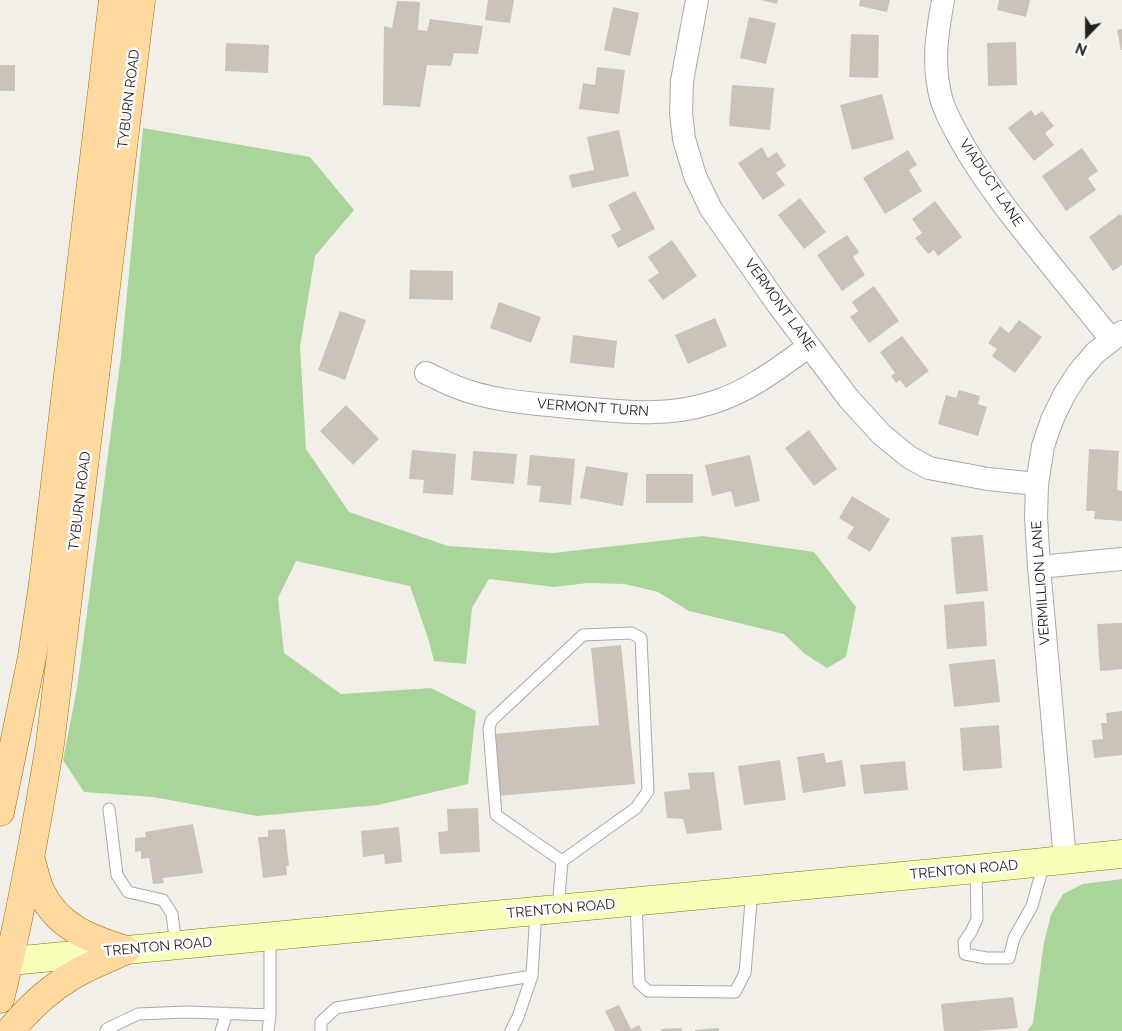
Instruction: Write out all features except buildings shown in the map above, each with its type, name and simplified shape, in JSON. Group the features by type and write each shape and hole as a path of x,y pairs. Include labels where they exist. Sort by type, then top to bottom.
{"main road":[{"name":"TYBURN ROAD","path":"0,812 32,658 43,584 113,0"},
{"name":"TYBURN ROAD","path":"0,999 5,962 31,860 50,744 141,0"},
{"name":"TRENTON ROAD","path":"5,962 1122,854"},
{"path":"31,860 39,888 48,906 63,921 80,933 126,950"},
{"path":"10,1031 20,1018 43,996 71,976 126,950"}],"street":[{"name":"VERMONT LANE","path":"697,0 682,81 681,113 684,139 695,176 712,209 849,400 882,435 909,457 929,468 988,479 1038,484"},
{"name":"VIADUCT LANE","path":"943,0 935,52 941,99 947,115 971,159 1046,260 1117,336"},
{"name":"VERMILLION LANE","path":"1054,862 1038,567 1036,518 1038,484 1043,446 1052,420 1064,395 1078,373 1095,353 1117,336"},
{"name":"VERMONT TURN","path":"426,372 454,386 484,395 528,403 646,413 712,403 738,393 768,376 809,346"},
{"path":"1038,567 1122,559"}],"lane":[{"path":"511,1031 518,1017 532,976 547,910 562,861 636,808 648,791 641,638 631,632 583,635 491,721 489,729 496,815 562,861"},
{"path":"109,809 117,875 128,892 163,900 172,914 176,945"},
{"path":"976,869 977,919 964,942 966,954 986,958 1009,958 1014,938 1054,862"},
{"path":"636,902 639,983 648,991 735,992 744,974 752,890"},
{"path":"268,1031 270,1015 270,936"},
{"path":"321,1031 321,1022 336,1008 532,976"},
{"path":"106,1031 138,1014 186,1012 270,1015"},
{"path":"221,1031 227,1013"}],"green space":[{"path":"143,128 310,157 354,210 315,256 300,347 306,449 349,512 448,546 553,553 703,536 814,552 856,607 846,657 827,668 805,654 784,634 689,611 658,592 625,584 588,583 554,587 489,579 472,608 466,664 434,661 410,586 296,561 278,598 284,653 341,694 431,688 476,711 468,784 378,805 257,816 153,797 84,792 63,760 77,688 121,356"},
{"path":"1122,879 1122,1031 1027,1031 1033,1023 1044,942 1051,915 1063,894 1083,884"}]}
